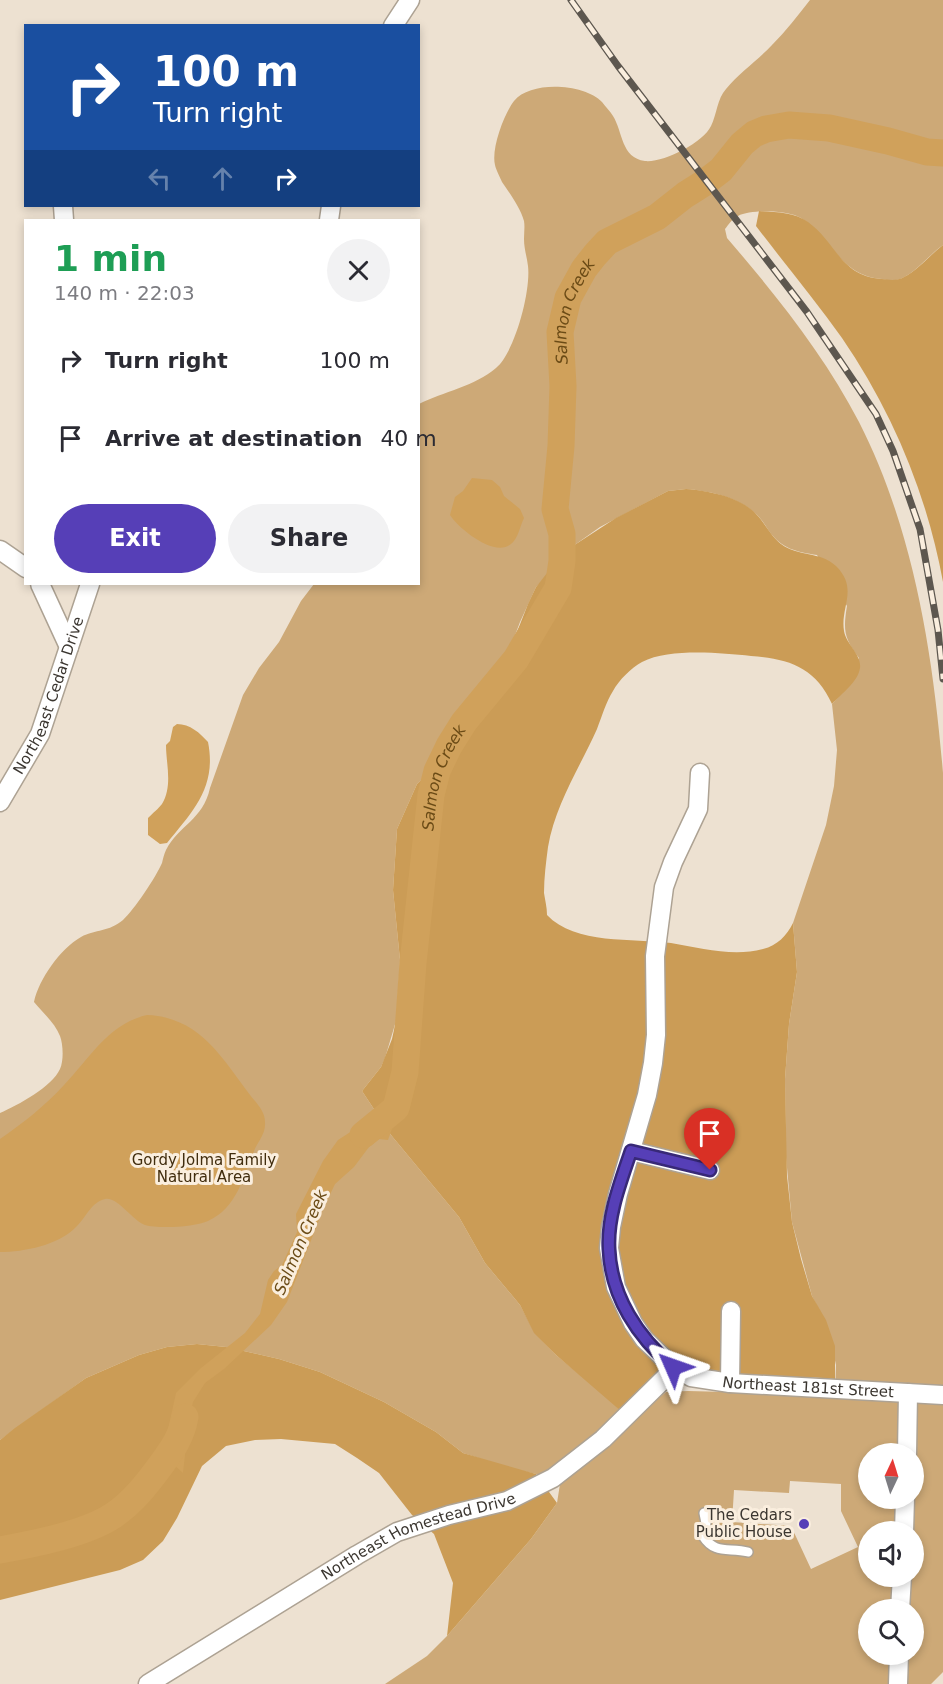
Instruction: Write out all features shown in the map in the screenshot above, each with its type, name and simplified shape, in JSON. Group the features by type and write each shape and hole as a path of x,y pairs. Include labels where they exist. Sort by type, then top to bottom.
{"street":[{"path":"394,24 410,0"},
{"path":"0,550 24,567"},
{"path":"40,585 69,647"},
{"name":"Northeast Cedar Drive","path":"0,802 40,735 90,585"},
{"path":"675,1368 658,1354 633,1323 620,1296 611,1268 609,1248 618,1194 647,1095 653,1063 656,1035 655,956 664,887 698,809 700,772"},
{"path":"631,1151 710,1170"},
{"path":"730,1383 731,1311"},
{"name":"Northeast 181st Street","path":"675,1368 691,1377 730,1383 943,1395"},
{"name":"Northeast Homestead Drive","path":"147,1684 397,1532 449,1515 507,1501 553,1478 603,1438 675,1368"},
{"path":"908,1393 908,1443"},
{"path":"898,1684 899,1665"}],"lane":[{"path":"704,1513 706,1523 703,1536 709,1545 722,1550 748,1552"}],"green space":[{"name":"Gordy Jolma Family Natural Area","path":"810,0 943,0 943,245 908,275 889,280 856,271 837,255 812,226 795,215 779,212 752,212 736,217 725,229 727,238 781,304 831,373 859,422 894,506 918,593 927,638 943,773 943,1672 931,1684 385,1684 427,1656 447,1636 531,1539 557,1503 560,1484 553,1478 506,1467 463,1453 436,1432 384,1402 320,1372 279,1359 226,1347 197,1344 167,1347 139,1355 86,1378 0,1440 0,1113 42,1089 60,1069 63,1052 60,1036 52,1022 34,1002 40,984 58,957 73,942 87,934 118,924 128,915 144,893 159,869 171,841 202,808 207,799 243,695 259,668 279,642 301,601 313,585 420,585 420,404 469,384 496,368 503,360 515,335 527,290 528,266 524,243 524,221 502,182 494,158 499,132 514,101 522,94 545,87 583,91 602,102 610,112 631,155 645,161 662,159 682,151 707,132 726,89 777,40","holes":["695,490 714,493 748,507 779,542 796,551 817,555 847,606 846,634 859,658 850,684 832,704 837,750 834,786 826,825 793,923 797,972 789,1024 785,1079 786,1157 792,1222 812,1296 828,1329 836,1365 835,1395 666,1392 631,1421 608,1398 556,1355 535,1333 520,1305 485,1263 459,1217 391,1135 362,1091 381,1067 396,1021 400,960 393,890 397,829 417,784 443,761 495,688 536,587 576,544 600,527 668,491","790,1481 841,1484 841,1511 858,1547 811,1569 791,1526 732,1522 734,1490 789,1493"]}],"shaded area":[{"path":"759,211 785,213 808,222 818,230 848,265 868,277 891,280 901,278 943,245 943,582 928,517 892,424 842,338 756,226"},
{"path":"686,489 715,493 743,504 758,516 781,544 795,551 823,558 836,566 843,574 848,590 843,622 844,631 859,659 859,673 853,683 832,704 818,681 809,673 789,663 765,657 681,653 653,658 634,668 622,679 606,704 597,729 556,816 551,831 545,870 544,893 547,915 559,925 589,936 671,943 729,952 768,948 788,932 793,923 797,972 789,1024 785,1079 787,1176 792,1222 801,1259 812,1296 826,1320 835,1346 835,1379 734,1375 714,1372 678,1358 622,1412 534,1333 520,1305 485,1263 459,1217 391,1135 362,1091 381,1067 396,1021 400,960 393,890 397,829 417,784 443,761 495,688 536,587 555,563 576,544 616,518 668,491"},
{"path":"197,1344 226,1347 279,1359 320,1372 384,1402 436,1432 463,1453 536,1474 557,1503 531,1539 447,1636 453,1583 434,1534 412,1515 379,1473 335,1444 281,1439 255,1440 226,1446 202,1466 177,1518 163,1541 143,1560 120,1570 0,1600 0,1440 86,1378 139,1355 167,1347"}],"water":[{"path":"472,478 492,480 500,487 504,496 520,509 524,518 511,544 504,547 487,545 469,534 450,515 455,497 463,491"},
{"path":"177,724 190,727 208,742 209,772 206,785 194,809 167,843 160,844 148,835 148,818 161,806 165,797 168,782 166,745 170,741 173,727"},
{"path":"147,1015 165,1017 180,1023 206,1040 259,1106 265,1118 265,1126 238,1191 218,1215 208,1221 186,1226 145,1225 115,1201 105,1199 96,1203 69,1233 51,1243 20,1251 0,1252 0,1139 49,1100 110,1034 133,1019"},
{"path":"398,1112 388,1140 379,1139 369,1147 354,1167 335,1184 287,1302 271,1325 224,1369 205,1383 193,1402 183,1473 174,1465 167,1434 176,1393 201,1368 245,1333 260,1314 268,1280 282,1265 297,1232 296,1214 323,1161 338,1140 372,1118"}],"waterway":[{"name":"Salmon Creek","path":"363,1135 396,1108 405,1072 413,963 431,795 437,771 464,722 516,659 558,588 562,561 562,534 555,509 561,446 563,386 560,332 568,298 584,269 607,242 657,217 721,170 742,144 754,134 766,129 789,125 829,128 927,152 943,153"},
{"name":"Salmon Creek","path":"0,1550 74,1533 114,1515 139,1492 173,1448 185,1417"}],"railway":[{"path":"571,0 618,66 807,312 876,414 893,451 920,529 938,630 943,679"}],"place":[{"name":"The Cedars Public House","path":"804,1524"}],"route":[{"path":"673,1367 644,1339 623,1305 616,1287 609,1248 614,1210 631,1151 710,1170"}]}
